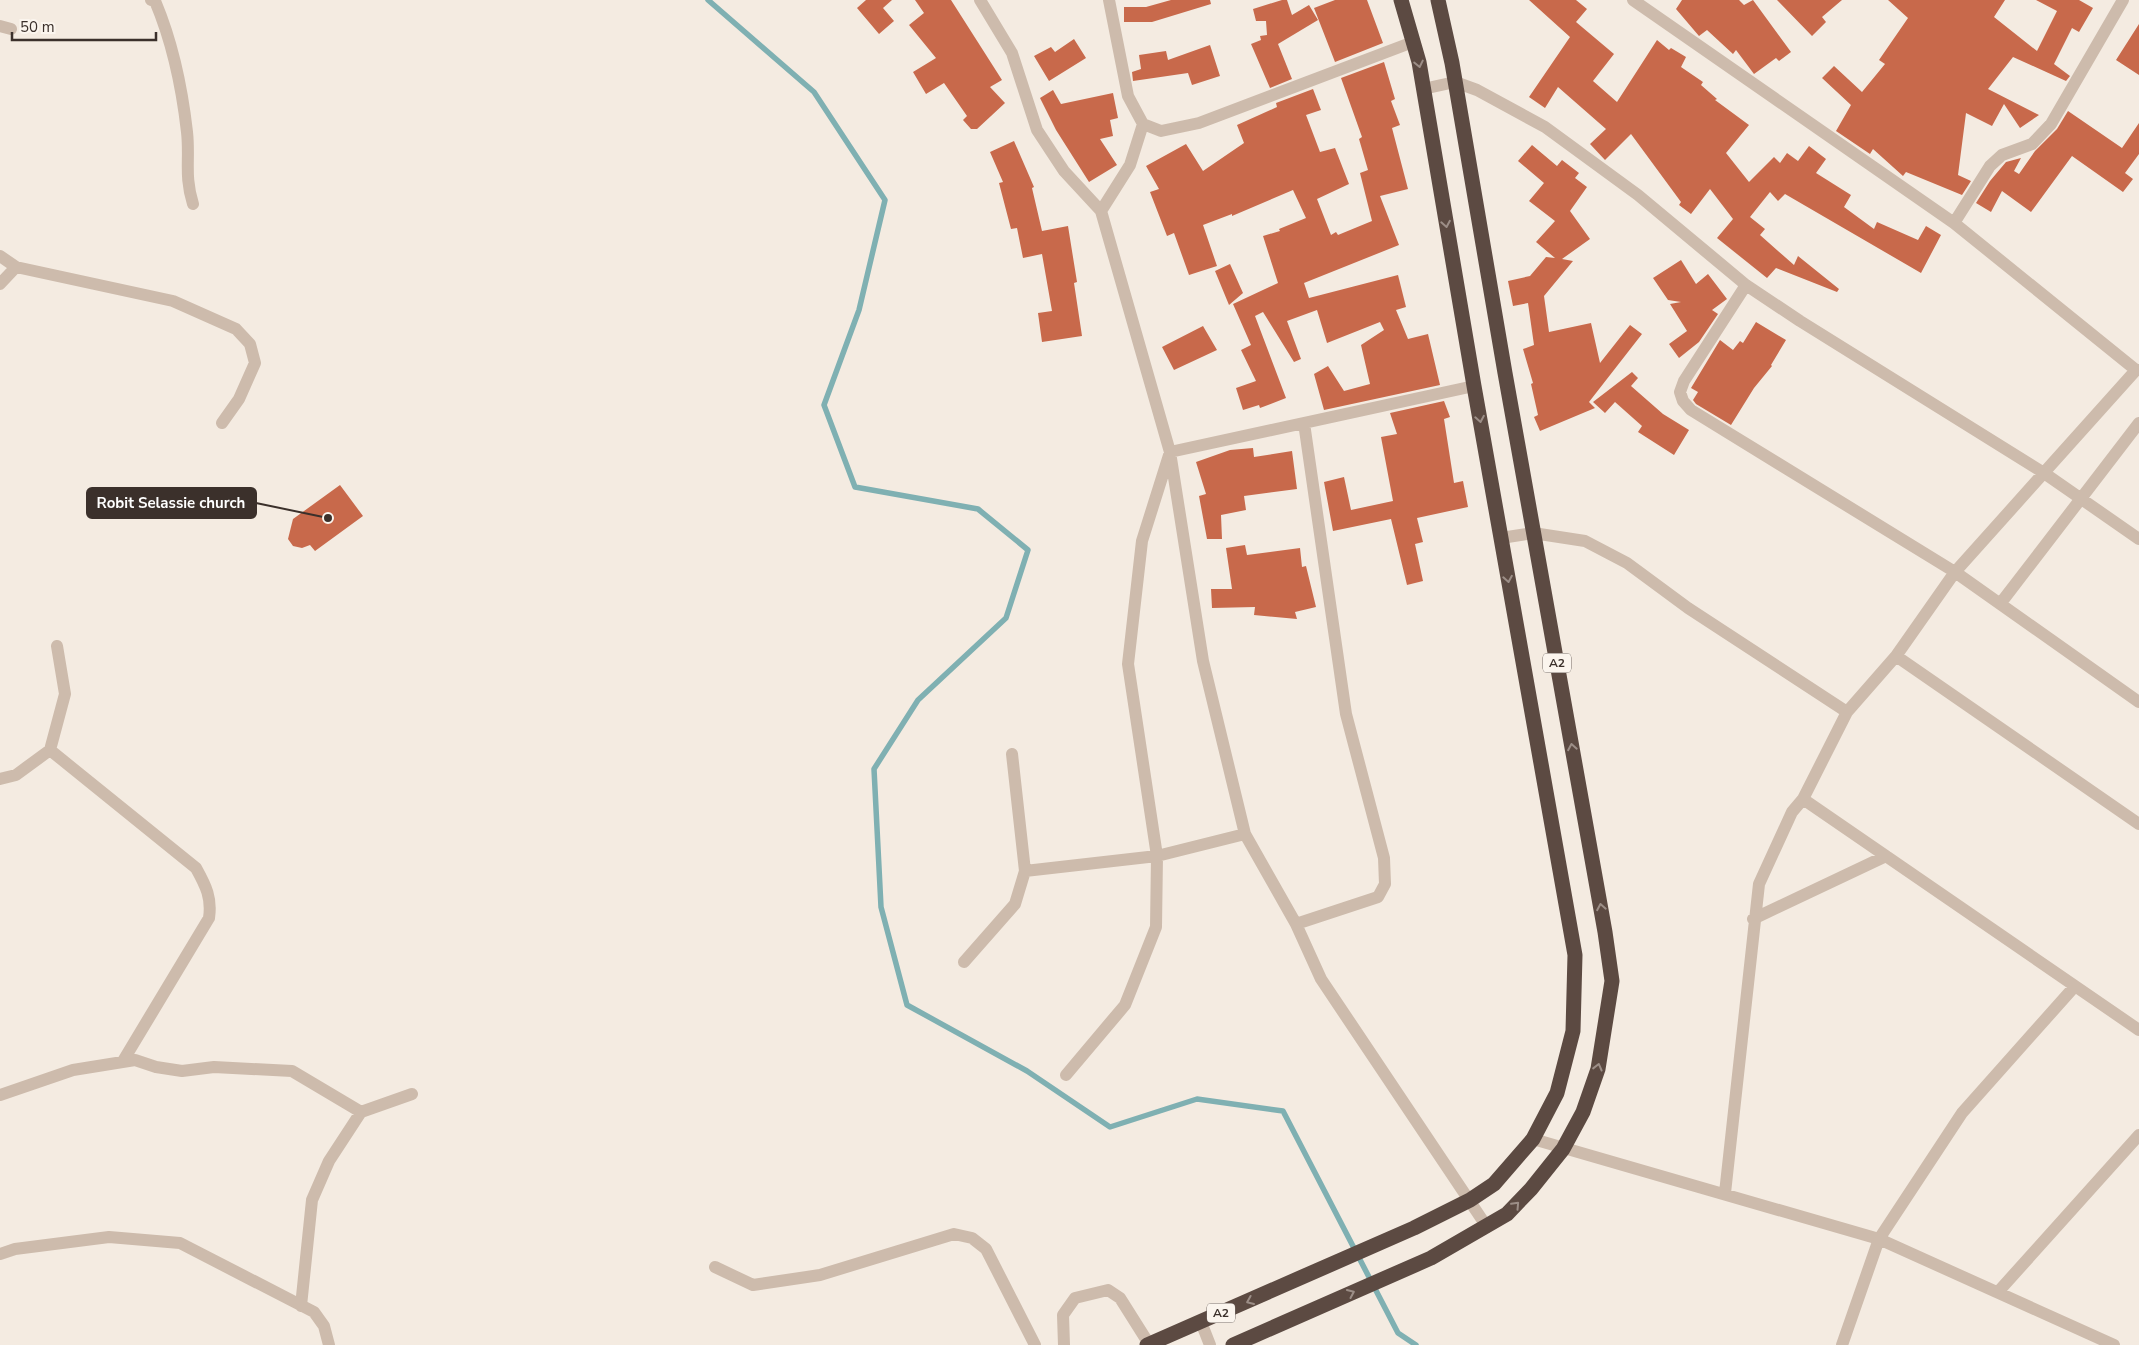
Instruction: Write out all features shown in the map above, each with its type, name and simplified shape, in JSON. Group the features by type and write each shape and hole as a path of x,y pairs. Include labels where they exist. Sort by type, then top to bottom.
{"highway":[{"name":"A2","path":"1148,1345 1414,1228 1470,1200 1494,1184 1534,1139 1556,1093 1573,1030 1575,955 1423,89 1413,42 1401,0"},
{"name":"A2","path":"1233,1345 1430,1258 1507,1214 1563,1149 1583,1112 1598,1069 1612,981 1456,82 1438,0"}],"street":[{"path":"151,0 155,1 165,25 181,99 187,133 187,184 193,204"},
{"path":"980,0 1012,53 1037,130 1064,171 1101,211 1170,452 1203,661 1245,834 1296,924 1320,979 1487,1227"},
{"path":"1109,0 1128,96 1143,124 1161,131 1199,123 1413,42"},
{"path":"1633,0 1954,223 2137,370 1955,572 1896,656 1847,712 1803,799 1792,812 1759,884 1725,1193"},
{"path":"1954,223 1990,166 2002,155 2032,144 2051,124 2122,0"},
{"path":"1423,89 1456,82 1477,90 1545,127 1638,195 1746,285 1800,321 2044,473 2139,539"},
{"path":"1101,211 1130,165 1143,124"},
{"path":"0,256 16,268 173,301 236,330 250,344 255,363 239,398 222,422"},
{"path":"0,284 16,268"},
{"path":"1746,285 1684,381 1680,392 1683,401 1691,410 1955,572 2139,702"},
{"path":"1170,452 1474,386"},
{"path":"1296,924 1378,897 1385,884 1384,858 1346,714 1304,423"},
{"path":"2000,604 2139,423"},
{"path":"1066,1074 1125,1006 1156,927 1157,856 1128,664 1142,541 1170,452"},
{"path":"1501,538 1534,533 1585,541 1627,563 1688,608 1847,712"},
{"path":"0,779 16,775 50,750 66,694 57,646"},
{"path":"1896,656 2139,824"},
{"path":"50,750 196,868 208,889 211,903 208,918 124,1061"},
{"path":"964,962 1015,904 1025,871 1012,754"},
{"path":"1803,799 2139,1030"},
{"path":"1025,871 1157,856 1245,834"},
{"path":"1754,919 1886,856"},
{"path":"1842,1345 1879,1239 1962,1113 2075,986"},
{"path":"0,1095 73,1070 135,1060 156,1068 182,1071 214,1067 292,1070 361,1112"},
{"path":"301,1306 312,1200 329,1161 361,1112 412,1094"},
{"path":"1998,1292 2139,1135"},
{"path":"1534,1139 1563,1149 1725,1193 1879,1239 1998,1292 2084,1339 2114,1345"},
{"path":"715,1268 754,1285 820,1275 954,1234 972,1238 986,1249 1034,1345"},
{"path":"0,1254 15,1249 109,1237 180,1243 314,1312 324,1326 329,1345"},
{"path":"1064,1345 1063,1315 1075,1298 1108,1290 1120,1298 1148,1345"},
{"path":"1201,1322 1210,1345"}],"building":[{"path":"866,0 892,0 883,8 894,21 879,34 857,8"},
{"path":"915,0 951,0 1002,80 990,87 1005,103 977,129 971,129 963,120 967,116 944,83 926,94 913,72 936,58 909,25 924,13"},
{"path":"1171,0 1210,0 1211,4 1152,22 1124,22 1124,7 1146,7"},
{"path":"1287,0 1292,15 1309,5 1318,20 1278,44 1292,79 1270,88 1251,44 1261,40 1260,36 1267,35 1266,21 1256,21 1253,9"},
{"path":"1335,0 1367,0 1383,43 1335,62 1314,8"},
{"path":"1529,0 1576,0 1587,9 1576,22 1614,54 1593,81 1617,102 1657,40 1669,50 1671,48 1686,57 1681,67 1703,82 1701,85 1717,99 1715,100 1749,125 1726,153 1749,182 1774,157 1780,163 1787,153 1798,161 1809,146 1826,159 1816,173 1851,195 1844,207 1874,229 1877,222 1918,240 1926,226 1941,235 1921,273 1785,194 1778,201 1770,192 1750,217 1765,229 1760,235 1794,265 1798,256 1839,289 1837,292 1776,268 1767,278 1717,238 1733,219 1710,189 1691,214 1679,205 1681,202 1631,134 1605,160 1590,144 1606,129 1558,87 1545,108 1529,97 1570,37"},
{"path":"1682,0 1739,0 1744,5 1753,0 1791,52 1779,61 1776,58 1754,74 1736,50 1733,54 1707,30 1699,36 1676,9"},
{"path":"1777,0 1842,0 1822,17 1826,22 1812,36"},
{"path":"1888,0 2005,0 1994,17 2037,51 2057,11 2036,0 2079,0 2093,8 2079,32 2072,28 2054,64 2070,76 2066,81 2013,57 1988,89 2039,115 2020,128 2004,104 1992,126 1966,113 1958,175 1971,181 1962,195 1906,172 1903,176 1873,149 1870,154 1836,131 1851,105 1822,78 1834,66 1862,92 1885,64 1879,60 1908,18"},
{"path":"2139,24 2139,75 2116,60"},
{"path":"1074,39 1086,58 1049,81 1034,56 1051,47 1055,52"},
{"path":"1210,45 1220,76 1192,85 1188,73 1133,81 1132,72 1141,69 1139,55 1166,51 1168,60"},
{"path":"1384,62 1395,99 1391,101 1400,125 1392,128 1408,189 1380,196 1399,245 1304,283 1309,298 1398,275 1406,307 1396,310 1408,339 1428,334 1440,385 1324,410 1314,374 1328,366 1344,391 1370,384 1361,345 1384,330 1380,322 1327,343 1317,310 1287,321 1301,359 1294,362 1263,312 1255,316 1286,398 1260,408 1259,405 1243,410 1236,388 1256,381 1241,350 1251,345 1233,304 1278,283 1263,236 1280,231 1279,229 1306,218 1293,190 1232,216 1232,214 1203,225 1217,266 1189,275 1174,233 1167,236 1150,192 1159,189 1146,166 1186,144 1203,171 1244,143 1237,125 1277,107 1276,103 1313,89 1321,110 1306,115 1320,152 1335,148 1349,184 1317,199 1331,235 1336,232 1338,235 1372,221 1360,173 1368,170 1359,139 1362,137 1341,78"},
{"path":"1053,90 1061,104 1113,93 1118,118 1110,120 1113,136 1100,139 1117,165 1089,182 1056,130 1040,98"},
{"path":"2068,111 2122,148 2139,123 2139,154 2125,173 2133,179 2123,192 2072,156 2031,212 2002,191 1991,212 1976,203 1990,181 2006,162 2021,158 2014,171 2019,174 2035,151 2057,129"},
{"path":"1014,141 1034,187 1032,188 1042,231 1068,226 1077,282 1074,283 1082,336 1042,342 1038,313 1052,311 1042,254 1023,258 1017,228 1011,229 999,183 1003,182 990,152"},
{"path":"1532,145 1557,166 1562,160 1579,173 1575,178 1587,187 1570,211 1590,239 1562,259 1573,261 1544,296 1549,332 1591,323 1600,363 1630,325 1642,334 1589,402 1595,408 1540,431 1534,417 1538,415 1531,384 1533,383 1523,349 1534,345 1528,303 1513,306 1508,281 1530,276 1546,257 1555,258 1536,242 1555,221 1529,201 1544,183 1518,161"},
{"path":"1681,260 1696,284 1708,274 1727,299 1712,310 1718,314 1699,342 1679,358 1669,344 1687,331 1670,304 1681,302 1668,300 1653,278"},
{"path":"1230,264 1243,293 1229,305 1215,271"},
{"path":"1756,322 1786,340 1772,366 1754,388 1731,425 1696,404 1693,400 1698,392 1691,388 1720,340 1733,350 1740,341 1743,343"},
{"path":"1203,326 1217,350 1174,370 1162,347"},
{"path":"1632,372 1638,378 1631,386 1663,414 1689,430 1674,455 1638,432 1642,426 1615,402 1605,413 1593,402"},
{"path":"1444,401 1450,417 1444,419 1454,483 1463,481 1468,507 1417,518 1423,542 1415,544 1423,581 1407,585 1391,519 1333,531 1324,482 1344,477 1351,510 1393,501 1381,437 1397,434 1390,413"},
{"path":"1253,448 1254,457 1292,451 1297,489 1244,496 1246,510 1221,515 1222,539 1207,539 1199,496 1206,494 1196,462 1230,450"},
{"path":"340,485 363,516 315,551 310,545 302,548 293,546 288,539 293,519"},
{"path":"1245,545 1247,555 1300,548 1302,567 1306,566 1316,607 1295,612 1297,619 1254,615 1255,607 1212,608 1211,589 1232,589 1226,548"}],"waterway":[{"path":"708,0 814,92 885,200 859,310 824,405 855,487 978,509 1028,550 1006,618 918,700 874,769 881,907 907,1005 1027,1071 1110,1127 1197,1099 1283,1111 1398,1333 1416,1345"}],"place":[{"name":"Robit Selassie church","path":"328,518"}]}
